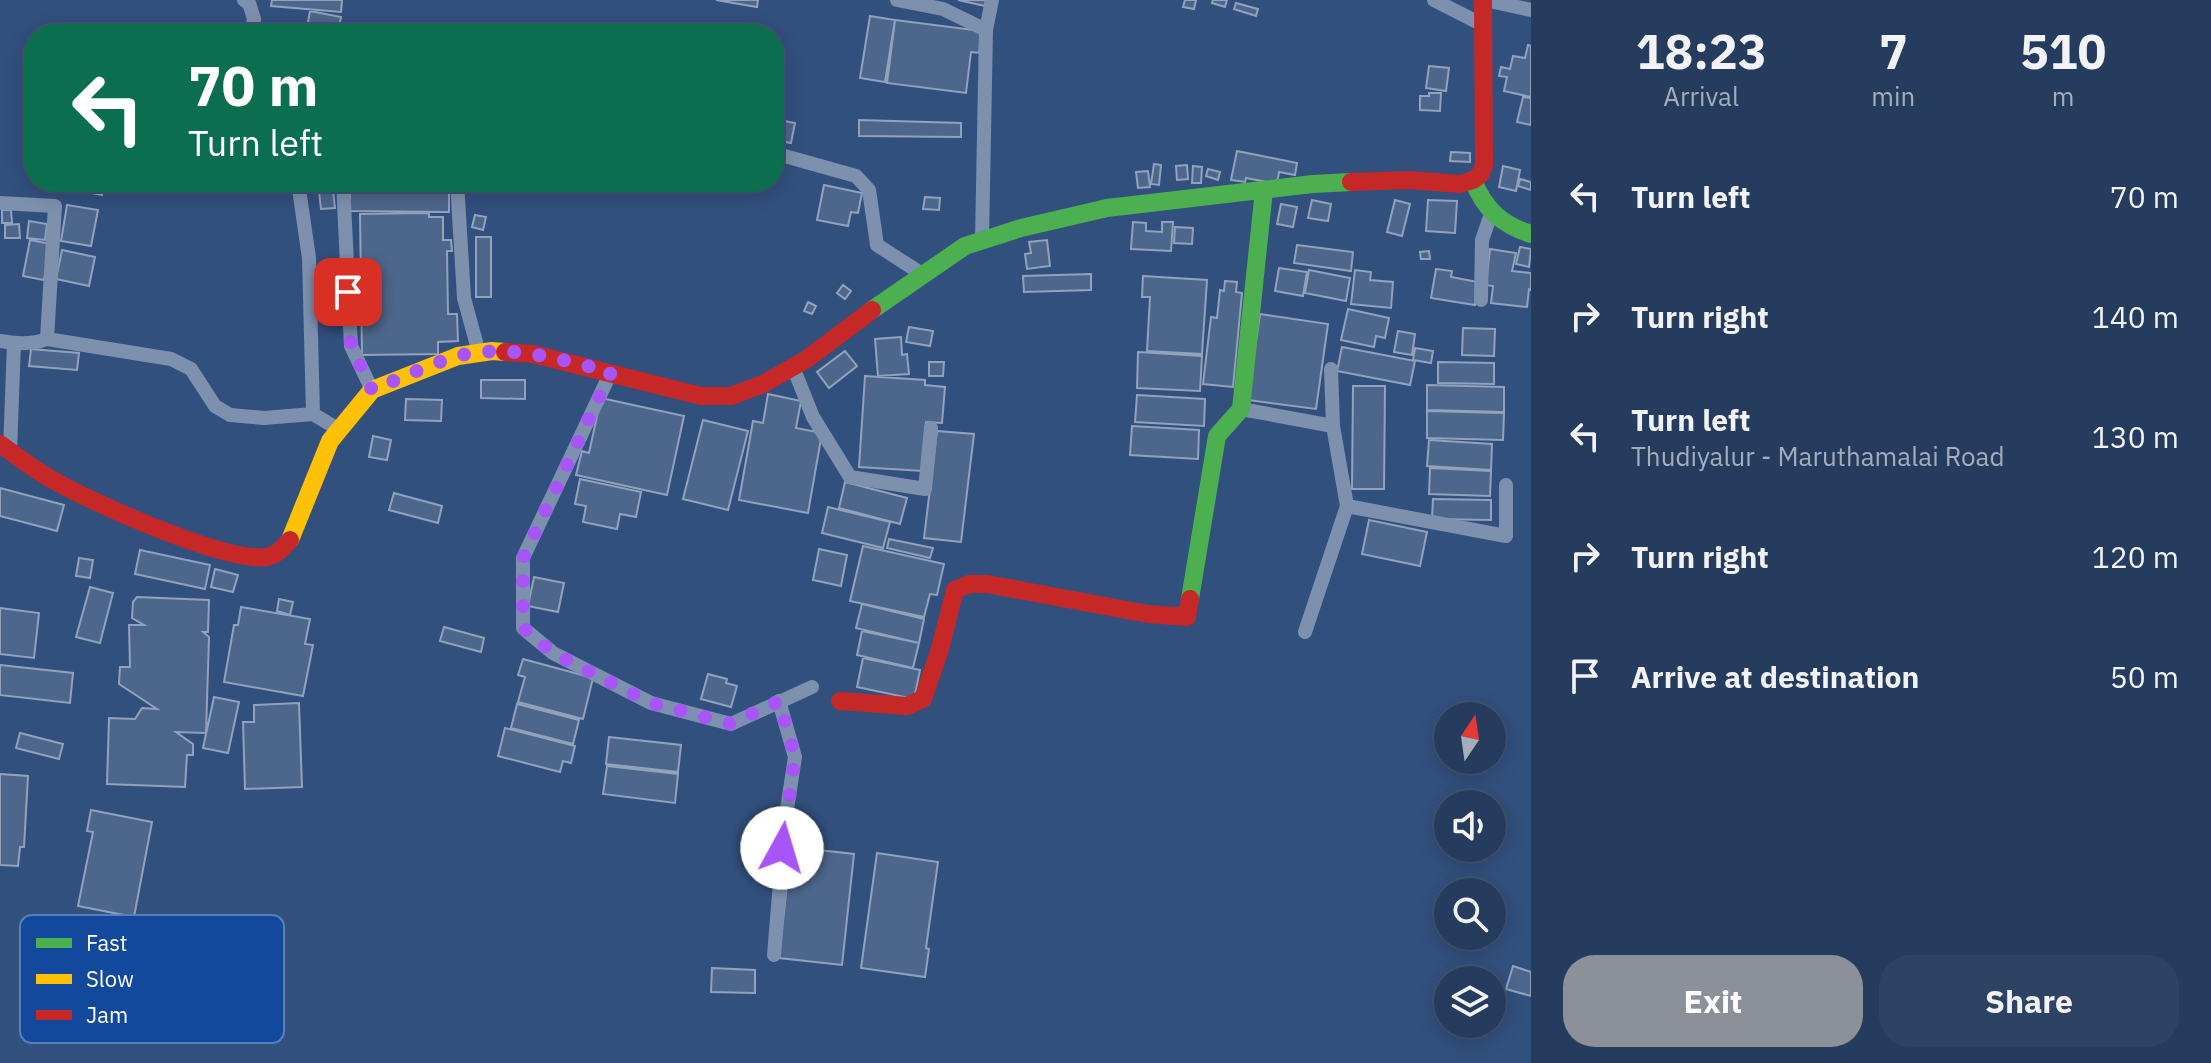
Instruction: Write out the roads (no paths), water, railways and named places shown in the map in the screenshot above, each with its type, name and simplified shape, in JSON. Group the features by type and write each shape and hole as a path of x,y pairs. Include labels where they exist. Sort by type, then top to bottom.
{"main road":[{"path":"5,448 61,485 133,517 244,557 269,557 289,542 330,441 372,390 458,356 492,351 533,354 701,396 731,396 763,384 793,367 965,246 1021,228 1107,208 1313,184 1409,180 1460,184 1473,180 1481,174 1484,165 1484,0"},
{"path":"1473,180 1491,214 1507,225 1531,234"},
{"path":"840,701 907,706 923,699 955,590 969,584 987,584 1148,614 1187,617 1217,436 1241,409 1264,190"}],"street":[{"path":"244,0 249,3 253,24"},
{"path":"897,0 943,9 986,30"},
{"path":"982,240 986,30 992,0"},
{"path":"1434,0 1483,25"},
{"path":"1484,0 1531,10"},
{"path":"784,156 856,176 869,190 877,245 922,274"},
{"path":"299,192 309,258 313,414"},
{"path":"343,192 351,346 372,390"},
{"path":"458,192 464,298 479,353"},
{"path":"0,203 55,206 47,339"},
{"path":"1481,300 1482,240 1491,214"},
{"path":"5,448 7,342 47,339 171,359 191,369 215,406 230,415 264,418 313,414 338,429"},
{"path":"793,367 813,417 850,477 925,489 931,428"},
{"path":"1305,632 1347,506 1333,426 1331,369"},
{"path":"611,372 523,558 523,628 553,653 651,703 731,724 812,687"},
{"path":"1241,409 1333,426"},
{"path":"1347,506 1506,536 1506,485"},
{"path":"774,955 785,822 795,757 779,701"}]}
